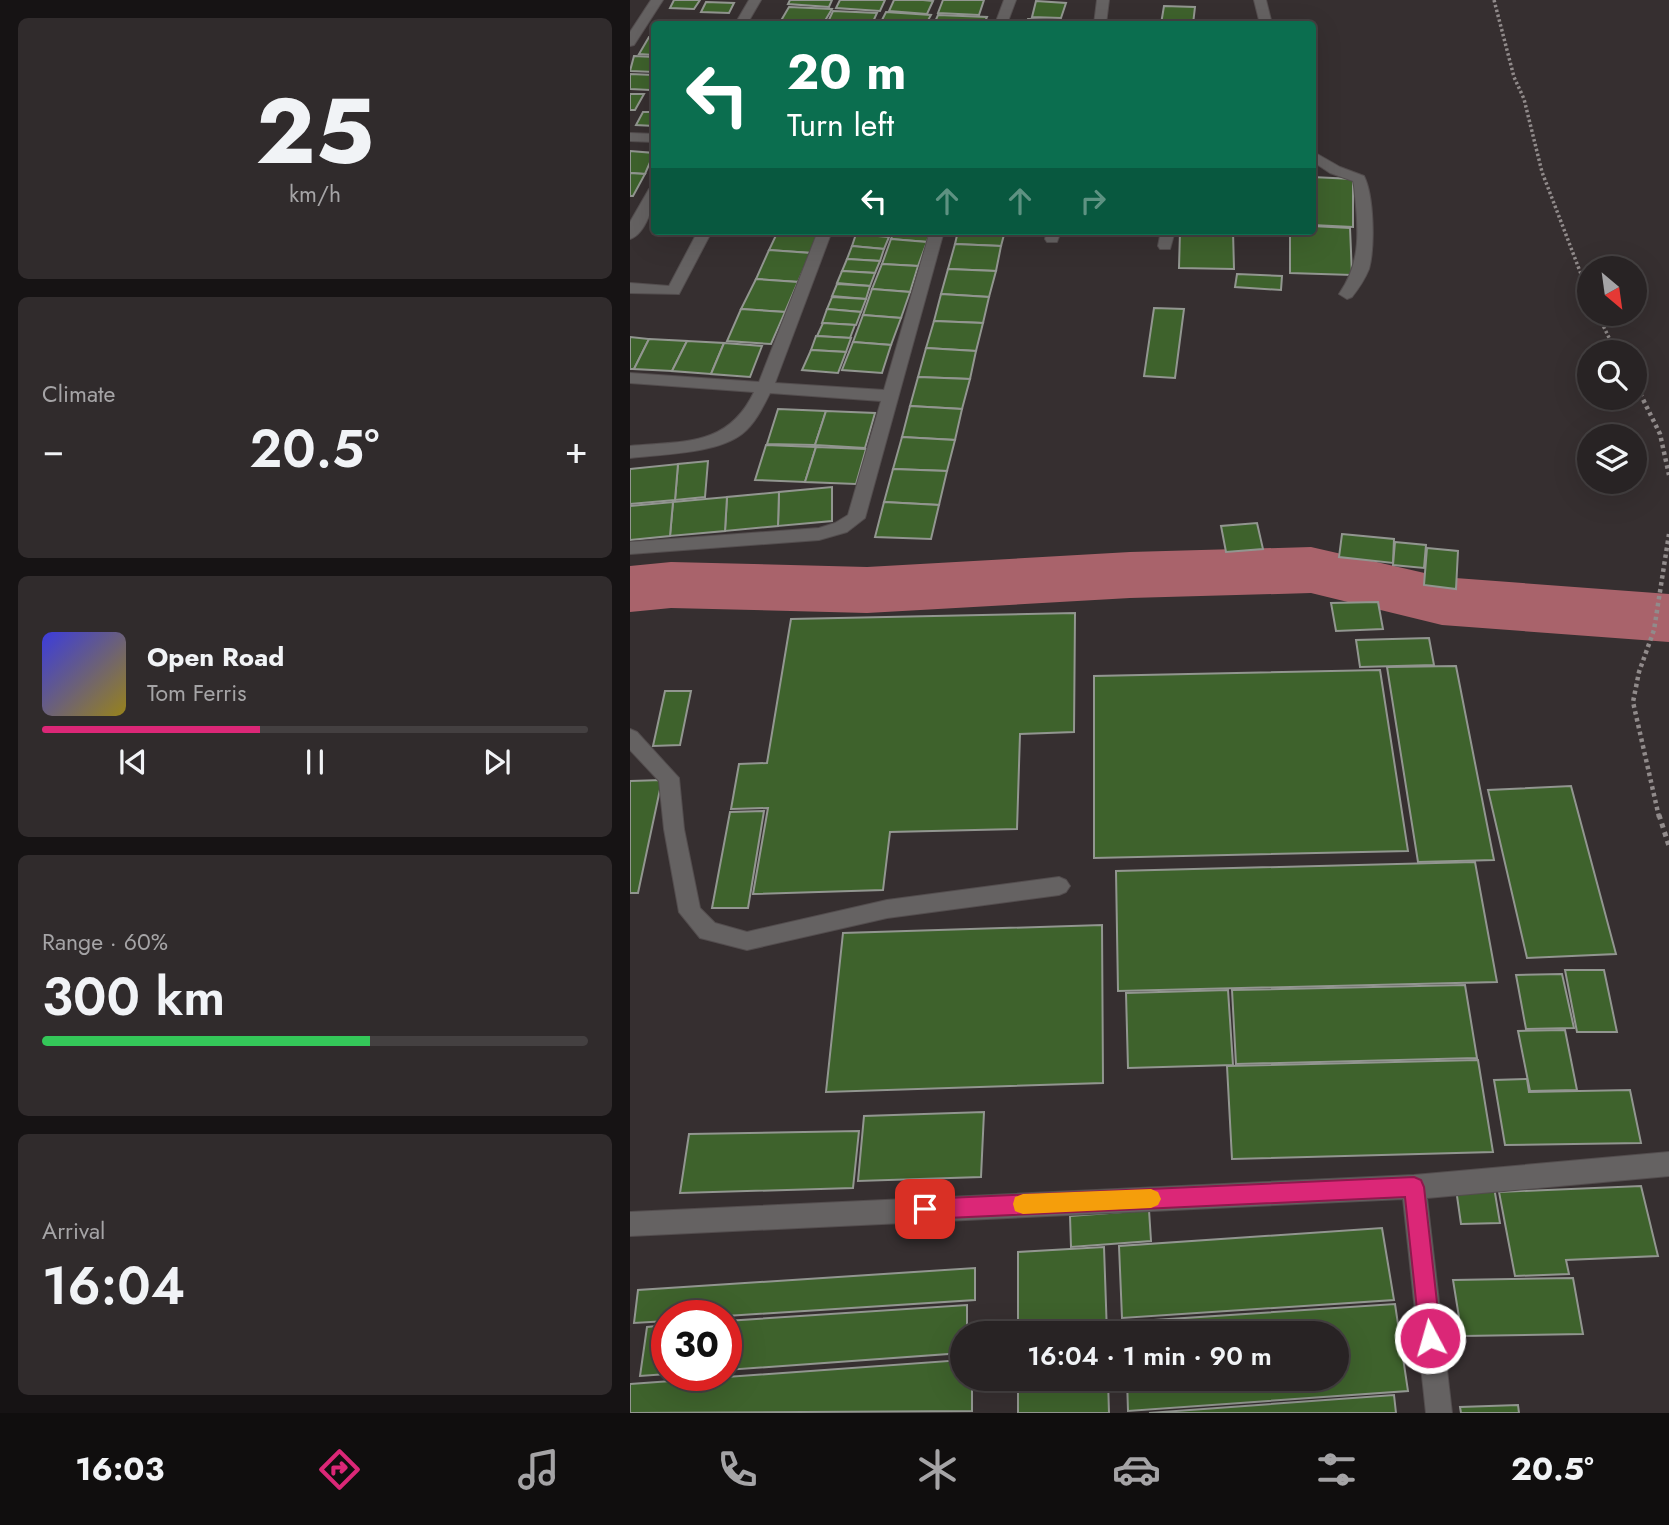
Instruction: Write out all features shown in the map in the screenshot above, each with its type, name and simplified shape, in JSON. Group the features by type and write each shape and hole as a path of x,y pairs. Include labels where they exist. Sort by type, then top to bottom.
{"street":[{"path":"630,42 657,0"},
{"path":"743,21 755,0"},
{"path":"1002,21 1010,0"},
{"path":"1100,21 1103,0"},
{"path":"1260,0 1265,21"},
{"path":"630,137 651,138"},
{"path":"1316,158 1335,170 1359,179 1361,186 1365,253 1359,280 1347,294"},
{"path":"1316,169 1335,170"},
{"path":"630,235 651,203"},
{"path":"630,288 674,291 703,235"},
{"path":"630,452 701,444 739,430 767,386 824,235"},
{"path":"630,548 820,534 841,528 856,518 936,235"},
{"path":"630,378 890,396"},
{"path":"630,737 669,778 674,829 690,912 708,931 747,941 887,909 1059,886"},
{"path":"630,1224 1414,1187 1669,1164"},
{"path":"1414,1187 1439,1413"}],"path":[{"path":"1494,0 1514,76 1524,99 1542,172 1577,264"},
{"path":"1647,408 1660,434 1669,475"},
{"path":"1669,534 1662,565 1654,630 1639,672 1633,702 1663,832 1669,846"}],"building":[{"path":"674,0 700,0 694,9 670,8"},
{"path":"790,0 832,0 829,7 788,4"},
{"path":"840,0 885,0 880,11 836,8"},
{"path":"894,0 933,1 927,14 889,11"},
{"path":"943,0 984,0 979,15 938,13"},
{"path":"1036,1 1066,3 1061,18 1032,17"},
{"path":"706,2 734,3 729,13 701,12"},
{"path":"1164,6 1195,7 1193,21 1162,21"},
{"path":"789,7 832,9 825,21 781,21"},
{"path":"833,11 877,13 873,21 828,21"},
{"path":"886,12 931,15 928,21 882,21"},
{"path":"938,15 987,17 985,21 935,21"},
{"path":"1028,19 1052,20 1052,21 1027,21"},
{"path":"649,37 651,37 651,55 639,54"},
{"path":"634,56 651,57 651,72 630,71"},
{"path":"630,74 651,75 650,90 630,89"},
{"path":"630,94 644,94 635,110 630,110"},
{"path":"643,112 651,112 651,126 636,125"},
{"path":"630,151 651,153 645,174 630,173"},
{"path":"630,173 645,174 633,196 630,196"},
{"path":"1316,177 1353,179 1353,227 1316,225"},
{"path":"1316,226 1350,228 1352,275 1290,273 1290,235 1316,235"},
{"path":"776,235 819,235 811,253 769,250"},
{"path":"856,235 889,237 884,249 852,246"},
{"path":"892,235 929,235 927,242 891,239"},
{"path":"957,235 1004,235 1001,246 955,244"},
{"path":"1180,235 1233,235 1234,269 1179,268"},
{"path":"891,239 927,242 918,266 882,264"},
{"path":"955,244 1001,246 996,271 948,269"},
{"path":"852,246 884,249 880,261 847,259"},
{"path":"769,250 811,253 798,282 756,279"},
{"path":"847,259 880,261 875,273 842,271"},
{"path":"882,264 918,266 910,292 872,289"},
{"path":"948,269 996,271 989,297 941,294"},
{"path":"842,271 875,273 870,286 837,283"},
{"path":"1237,274 1282,276 1281,290 1235,287"},
{"path":"756,279 798,282 785,312 741,309"},
{"path":"837,284 870,286 866,299 832,296"},
{"path":"872,289 910,292 901,318 863,315"},
{"path":"941,294 989,297 983,323 934,321"},
{"path":"832,297 866,299 861,312 827,309"},
{"path":"1154,308 1184,309 1175,378 1144,376"},
{"path":"741,309 785,312 771,344 727,341"},
{"path":"827,309 861,312 856,325 822,323"},
{"path":"863,315 901,318 891,345 853,342"},
{"path":"934,321 983,323 976,351 926,348"},
{"path":"823,323 855,325 850,338 817,336"},
{"path":"816,336 851,338 846,352 811,350"},
{"path":"630,337 649,339 634,369 630,369"},
{"path":"649,339 687,341 672,371 634,369"},
{"path":"687,341 724,343 711,374 672,371"},
{"path":"853,342 891,345 882,373 842,370"},
{"path":"724,343 762,346 750,377 711,374"},
{"path":"926,348 976,351 970,379 918,377"},
{"path":"811,350 846,352 838,373 802,370"},
{"path":"918,377 970,379 962,409 910,406"},
{"path":"910,406 962,409 955,440 902,437"},
{"path":"778,409 826,411 815,445 767,444"},
{"path":"826,411 875,413 865,448 815,445"},
{"path":"902,437 955,440 947,471 893,469"},
{"path":"766,445 816,447 805,482 755,480"},
{"path":"816,447 866,449 856,484 805,482"},
{"path":"708,461 705,497 675,500 678,464"},
{"path":"678,464 675,500 630,504 630,469"},
{"path":"893,469 947,471 939,505 884,502"},
{"path":"832,487 832,521 778,526 779,492"},
{"path":"779,492 778,526 725,531 727,497"},
{"path":"727,497 725,531 670,536 673,502"},
{"path":"673,502 670,536 630,540 630,506"},
{"path":"884,502 939,505 931,539 875,537"},
{"path":"1257,523 1263,549 1226,552 1221,526"},
{"path":"1342,534 1394,539 1393,563 1339,557"},
{"path":"1395,542 1426,545 1424,568 1393,565"},
{"path":"1427,548 1458,551 1456,589 1424,585"},
{"path":"1378,602 1383,629 1336,631 1331,603"},
{"path":"1075,613 1074,732 1020,734 1017,829 890,832 883,890 753,894 768,808 731,809 739,764 767,763 791,619"},
{"path":"1429,638 1434,665 1360,667 1356,640"},
{"path":"1456,666 1494,860 1418,862 1387,667"},
{"path":"1380,670 1408,851 1094,858 1094,676"},
{"path":"665,691 691,691 680,745 653,746"},
{"path":"662,780 638,893 630,893 630,781"},
{"path":"1571,786 1616,954 1527,958 1488,790"},
{"path":"764,811 748,908 712,908 730,812"},
{"path":"1475,862 1497,982 1118,991 1116,871"},
{"path":"1102,925 1103,1083 826,1092 843,933"},
{"path":"1565,970 1604,970 1617,1032 1577,1032"},
{"path":"1562,974 1574,1028 1526,1029 1516,975"},
{"path":"1465,985 1477,1058 1236,1064 1232,990"},
{"path":"1228,990 1233,1065 1128,1068 1126,993"},
{"path":"1565,1030 1577,1090 1530,1091 1518,1031"},
{"path":"1478,1060 1493,1152 1232,1159 1227,1066"},
{"path":"1527,1079 1529,1092 1630,1090 1641,1143 1505,1145 1494,1080"},
{"path":"984,1112 981,1177 858,1181 864,1116"},
{"path":"859,1131 853,1188 680,1193 689,1134"},
{"path":"1641,1186 1658,1256 1566,1260 1569,1274 1515,1276 1499,1192"},
{"path":"1494,1187 1500,1223 1461,1224 1456,1189"},
{"path":"1149,1210 1151,1241 1071,1247 1070,1216"},
{"path":"1382,1228 1394,1300 1122,1318 1119,1246"},
{"path":"1104,1247 1107,1321 1018,1321 1018,1252"},
{"path":"975,1268 975,1300 742,1315 742,1300 651,1300 651,1322 634,1323 638,1290"},
{"path":"1573,1278 1583,1334 1462,1336 1453,1280"},
{"path":"1395,1304 1408,1391 1128,1411 1127,1391 1349,1391 1349,1321 1139,1321"},
{"path":"967,1305 967,1321 950,1321 950,1354 742,1369 742,1320"},
{"path":"647,1327 651,1327 651,1375 640,1376"},
{"path":"950,1361 950,1391 972,1391 972,1411 630,1413 630,1384 651,1382 651,1391 742,1391 742,1376"},
{"path":"1018,1391 1108,1391 1109,1413 1018,1413"},
{"path":"1394,1395 1396,1413 1149,1413"},
{"path":"1518,1405 1519,1413 1461,1413 1460,1407"}],"waterway":[{"path":"630,589 671,585 867,590 1130,575 1311,570 1442,601 1669,618"}],"slow traffic":[{"path":"1023,1204 1151,1199"}],"route":[{"path":"925,1209 1414,1187 1430,1338"}]}
